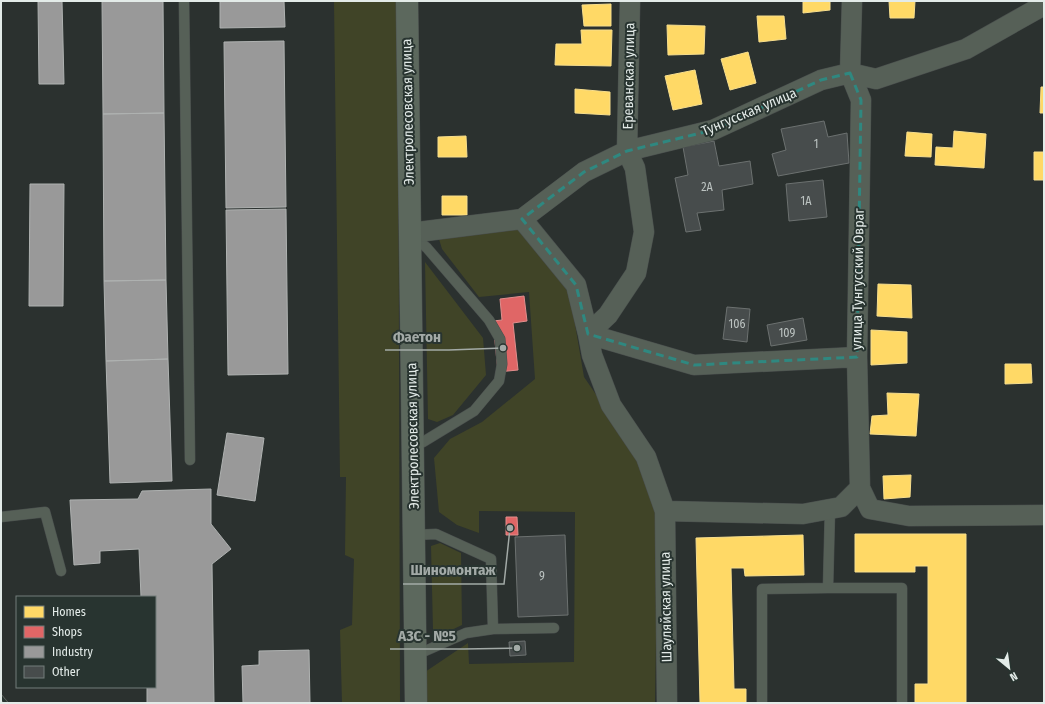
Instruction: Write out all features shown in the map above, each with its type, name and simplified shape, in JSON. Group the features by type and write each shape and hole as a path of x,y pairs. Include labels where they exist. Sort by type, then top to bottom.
{"main road":[{"name":"Электролесовская улица","path":"407,1 416,703"}],"street":[{"name":"Ереванская улица","path":"627,151 630,1"},
{"path":"850,73 852,1"},
{"name":"Тунгусская улица","path":"522,219 584,172 627,151 714,130 822,80 850,73 876,79 966,49 1044,5"},
{"name":"улица Тунгусский Овраг","path":"850,73 861,100 857,357 860,488"},
{"path":"588,334 608,315 636,274 644,232 635,168 627,151"},
{"path":"410,233 522,219"},
{"name":"Шауляйская улица","path":"522,219 576,285 592,355 611,405 646,457 665,511 667,703"},
{"path":"588,334 694,365 857,357"},
{"path":"665,511 803,514 841,507 860,488 870,509 909,516 1044,515"}],"lane":[{"path":"184,1 190,460"},
{"path":"410,233 427,248 489,320 500,339 502,364 499,380 474,411 423,442 413,444"},
{"path":"828,588 830,509"},
{"path":"1,517 45,512 61,572"},
{"path":"414,535 436,534 491,560 493,630"},
{"path":"762,703 762,589 828,588 902,588 902,703"},
{"path":"416,655 466,633 493,630 554,628"}],"highlighted area":[{"path":"850,73 861,100 857,357 694,365 588,334 576,285 522,219 584,172 627,151 713,130 821,80"}],"green space":[{"path":"334,1 398,1 400,703 342,703 340,630 352,625 354,559 345,555 346,477 340,477"},
{"path":"522,227 569,289 584,377 641,460 658,512 655,703 426,703 425,672 468,643 469,664 574,662 575,512 479,511 479,533 457,525 439,512 434,458 450,439 482,422 535,379 529,292 479,297 442,249 439,239"},
{"path":"425,262 483,338 486,375 453,415 437,422 428,419"},
{"path":"440,543 461,553 462,625 441,635 433,630 431,546"}],"building: Homes":[{"path":"803,1 830,1 830,10 803,13"},
{"path":"889,1 915,1 914,18 890,18"},
{"path":"611,4 611,26 584,26 582,5"},
{"path":"757,16 784,16 786,39 759,42"},
{"path":"667,25 705,26 704,54 668,55"},
{"path":"581,30 612,30 611,66 555,65 556,44 582,44"},
{"path":"748,52 756,83 730,90 721,59"},
{"path":"695,70 702,104 673,110 665,76"},
{"path":"1041,87 1044,87 1044,113 1040,113"},
{"path":"575,89 610,92 610,115 575,113"},
{"path":"954,131 986,134 984,168 935,165 936,147 953,148"},
{"path":"907,132 932,134 931,157 905,156"},
{"path":"466,136 467,157 438,157 438,137"},
{"path":"1034,152 1044,152 1044,180 1034,180"},
{"path":"442,196 467,196 467,215 442,215"},
{"path":"878,284 911,285 912,318 877,316"},
{"path":"871,330 907,332 907,363 871,365"},
{"path":"1005,364 1031,364 1032,383 1005,384"},
{"path":"887,393 919,394 916,436 870,434 872,416 888,415"},
{"path":"911,475 910,497 884,499 883,476"},
{"path":"855,534 966,534 966,703 915,703 915,684 928,684 928,566 915,566 915,572 855,572"},
{"path":"803,535 804,575 745,576 744,568 731,568 734,689 746,689 746,703 700,703 696,538"}],"building: Shops":[{"path":"524,296 527,321 513,323 518,370 498,372 493,321 502,320 500,299"},
{"path":"506,517 517,517 518,535 506,535"}],"building: Industry":[{"path":"38,1 62,1 64,84 39,84"},
{"path":"102,1 163,1 164,113 103,114"},
{"path":"220,1 284,1 285,27 220,28"},
{"path":"284,41 286,207 226,208 224,42"},
{"path":"164,113 166,280 104,281 103,114"},
{"path":"30,184 64,184 63,306 29,306"},
{"path":"286,209 288,374 228,375 226,210"},
{"path":"166,280 168,359 106,361 104,281"},
{"path":"168,359 172,481 110,483 106,361"},
{"path":"227,433 264,438 255,501 217,495"},
{"path":"211,489 211,524 231,549 212,564 214,703 147,703 147,688 156,688 156,596 141,596 139,549 100,551 100,563 74,565 70,500 138,499 142,491"},
{"path":"309,650 310,703 243,703 242,666 259,665 259,651"}],"building: Other":[{"path":"824,121 828,137 847,133 849,163 778,176 772,154 786,150 781,129"},
{"path":"714,141 719,166 750,161 753,184 722,190 724,210 697,213 701,230 686,232 675,178 688,175 683,147"},
{"path":"823,180 827,217 789,221 786,184"},
{"path":"727,307 750,309 747,342 723,339"},
{"path":"803,318 807,340 771,346 767,325"},
{"path":"565,535 568,615 518,617 515,537"},
{"path":"525,641 526,655 510,656 509,642"}],"railway":[{"path":"1,697 6,703"}],"place":[{"name":"Фаетон","path":"503,348"},
{"name":"Шиномонтаж","path":"510,528"},
{"name":"АЗС - №5","path":"517,648"}]}
